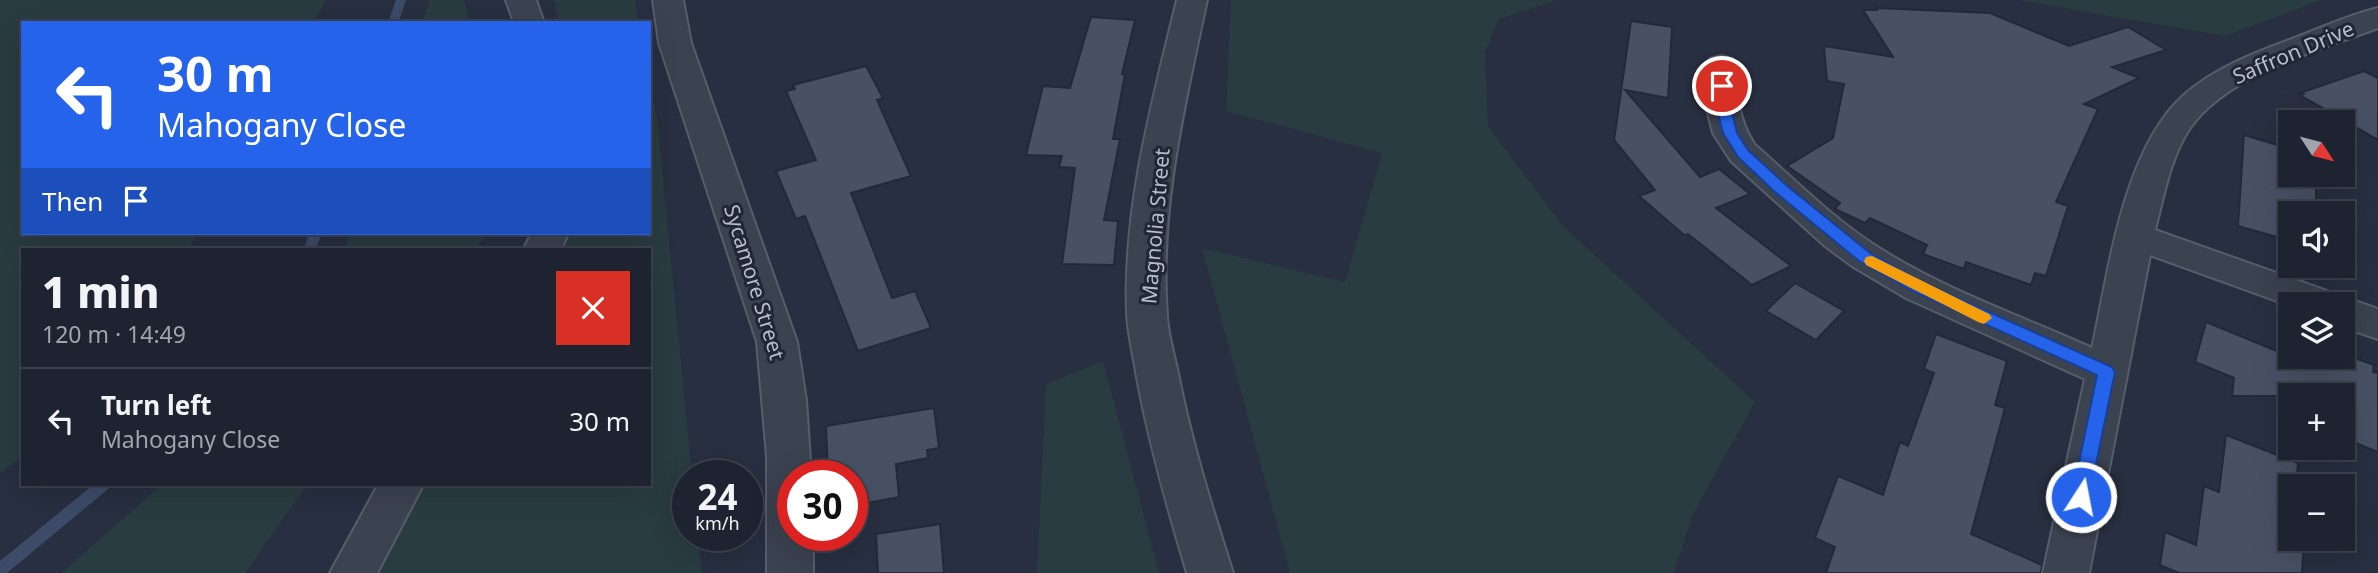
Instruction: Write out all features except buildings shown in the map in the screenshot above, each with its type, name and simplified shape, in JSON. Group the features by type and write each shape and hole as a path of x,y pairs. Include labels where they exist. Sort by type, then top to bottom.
{"street":[{"path":"521,0 528,21"},
{"name":"Sycamore Street","path":"668,0 675,43 777,342 784,383 791,462 790,573"},
{"name":"Magnolia Street","path":"1192,0 1167,107 1157,173 1149,242 1147,316 1175,461 1210,573"},
{"name":"Saffron Drive","path":"2066,573 2135,236 2156,160 2176,123 2196,102 2220,84 2255,64 2378,17"},
{"path":"1721,66 1723,105 1730,133 1743,153 1838,237 1865,257 1920,288 2106,372"},
{"path":"2135,236 2292,292"},
{"path":"2355,316 2378,325"},
{"path":"353,573 400,486"}],"green space":[{"path":"0,0 326,0 314,21 21,21 21,235 197,235 189,248 21,248 21,457 0,473"},
{"path":"430,0 464,0 469,21 423,21"},
{"path":"554,0 635,0 639,21 559,21"},
{"path":"1231,0 1558,0 1499,19 1485,53 1488,126 1563,226 1755,402 1692,516 1674,573 1290,573 1202,248 1345,282 1382,153 1226,111"},
{"path":"2018,0 2321,0 2225,36"},
{"path":"651,88 658,127 690,460 672,460 672,551 700,551 702,573 374,573 410,486 651,486 651,248 556,248 565,235 651,235"},
{"path":"349,235 486,235 476,248 345,248"},
{"path":"1103,361 1159,573 1037,573 1046,384"},
{"path":"161,486 306,486 245,573 61,573"}],"waterway":[{"path":"394,21 401,0"},
{"path":"310,248 315,235"},
{"path":"0,570 102,486"}],"slow traffic":[{"path":"1872,261 1920,288 1984,318"}],"route":[{"path":"1722,86 1723,105 1730,133 1743,153 1838,237 1865,257 1920,288 2106,372 2081,497"}]}
